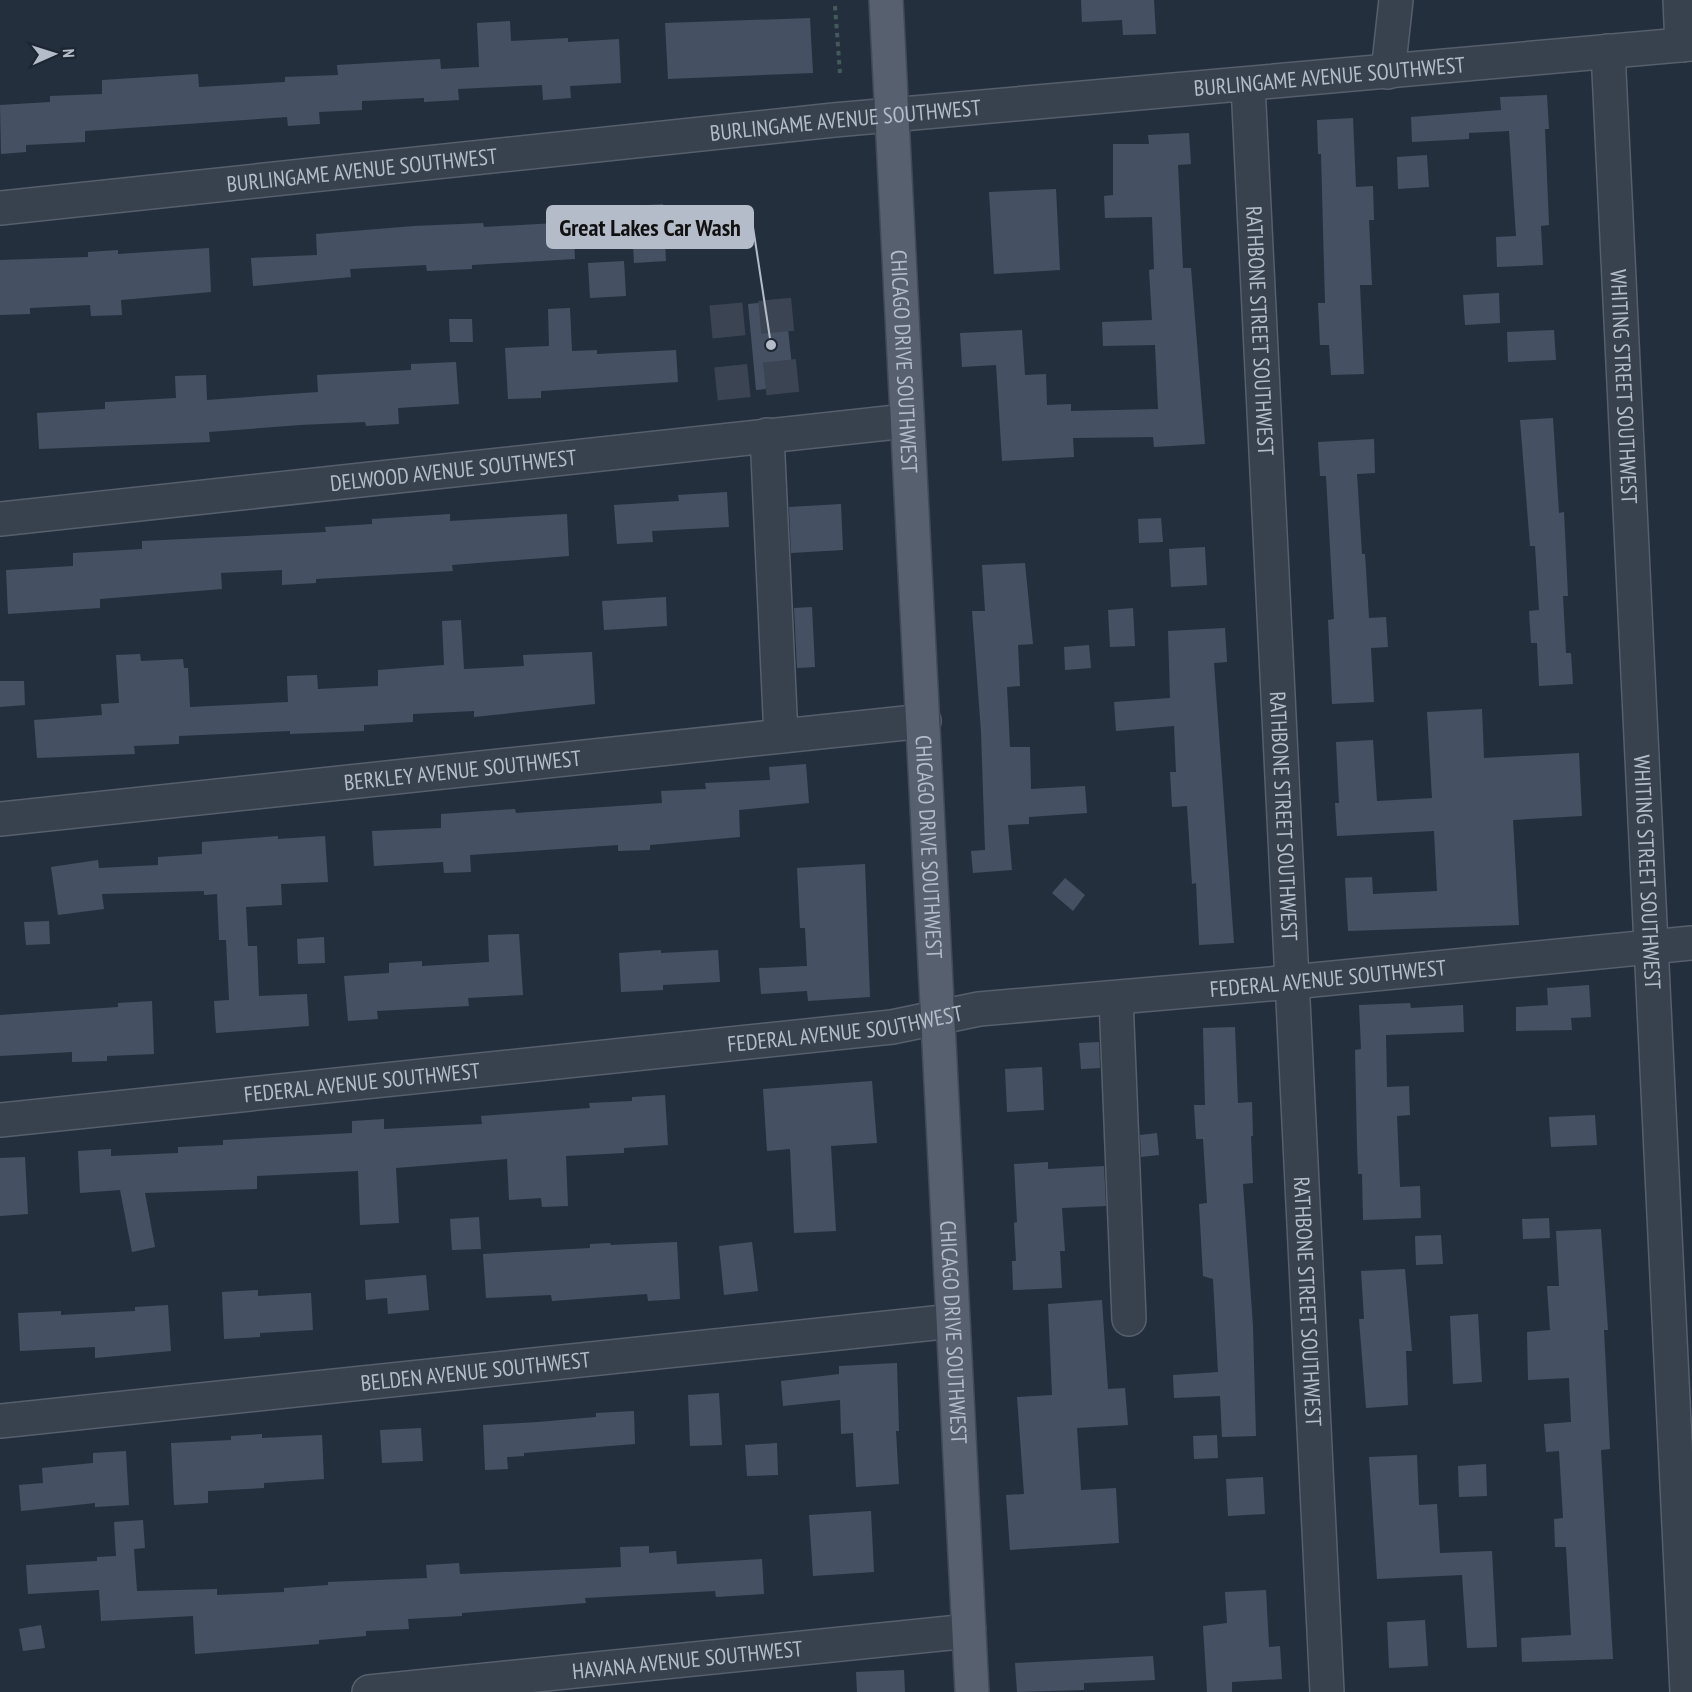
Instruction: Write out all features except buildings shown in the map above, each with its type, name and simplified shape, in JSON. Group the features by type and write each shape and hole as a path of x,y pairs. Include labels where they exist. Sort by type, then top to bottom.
{"main road":[{"name":"CHICAGO DRIVE SOUTHWEST","path":"885,0 924,721 972,1692"}],"street":[{"path":"1388,72 1396,0"},
{"path":"1680,0 1687,45"},
{"name":"BURLINGAME AVENUE SOUTHWEST","path":"0,208 890,115 1687,45"},
{"name":"WHITING STREET SOUTHWEST","path":"1608,51 1653,946 1687,1692"},
{"name":"RATHBONE STREET SOUTHWEST","path":"1248,85 1327,1692"},
{"name":"DELWOOD AVENUE SOUTHWEST","path":"0,519 906,421"},
{"path":"767,435 781,736"},
{"name":"BERKLEY AVENUE SOUTHWEST","path":"0,819 924,721"},
{"name":"FEDERAL AVENUE SOUTHWEST","path":"0,1120 892,1027 979,1009 1293,982 1692,943"},
{"path":"1116,998 1130,1319"},
{"name":"BELDEN AVENUE SOUTHWEST","path":"0,1421 953,1321"},
{"name":"HAVANA AVENUE SOUTHWEST","path":"369,1692 969,1631"}],"path":[{"path":"836,6 840,73"}],"tunnel":[{"path":"711,322 806,313"},
{"path":"716,384 810,374"}],"place":[{"name":"Great Lakes Car Wash","path":"771,345"}]}
